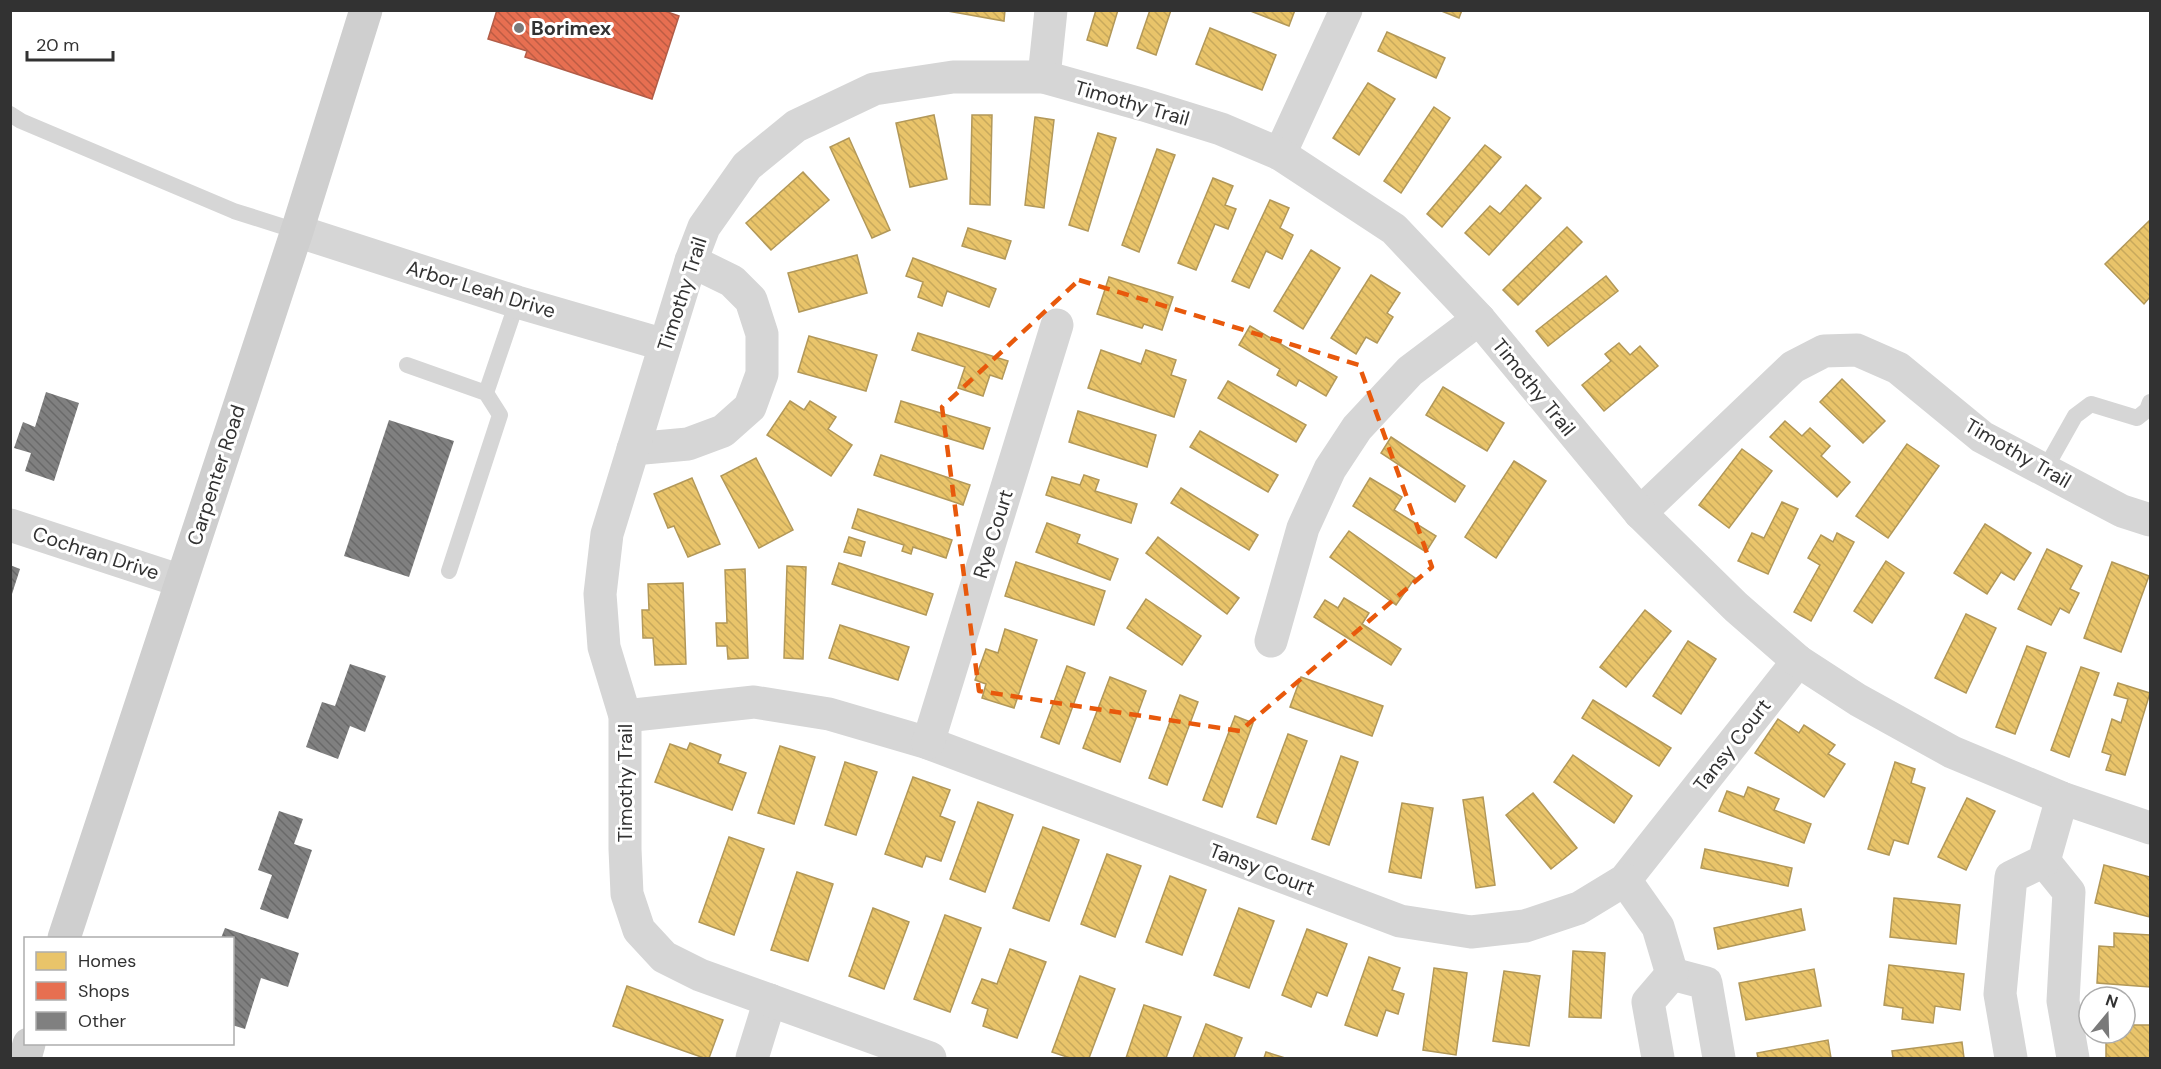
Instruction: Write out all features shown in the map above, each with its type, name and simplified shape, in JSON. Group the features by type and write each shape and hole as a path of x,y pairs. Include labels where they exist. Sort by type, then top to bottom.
{"main road":[{"name":"Carpenter Road","path":"65,937 297,231 366,10"}],"street":[{"path":"1044,77 1051,10"},
{"path":"1280,154 1346,10"},
{"name":"Timothy Trail","path":"930,1059 700,975 664,957 639,930 627,894 626,716 604,647 600,594 607,534 691,261 704,227 747,166 796,126 874,89 953,76 1044,77 1221,129 1280,154 1394,230 1479,319 1640,513 1736,607 1798,661 1858,700 1952,752 2062,798 2151,828"},
{"name":"Arbor Leah Drive","path":"297,231 517,302 665,345"},
{"path":"633,449 688,444 723,431 750,407 762,374 762,334 750,300 732,281 691,261"},
{"path":"1271,641 1303,528 1330,468 1358,428 1410,371 1479,319"},
{"name":"Rye Court","path":"928,743 1057,325"},
{"name":"Timothy Trail","path":"1640,513 1793,367 1824,351 1857,350 1898,368 1982,436 2122,511 2151,519"},
{"name":"Cochran Drive","path":"10,525 181,581"},
{"name":"Tansy Court","path":"626,716 754,702 829,714 928,743 1400,921 1471,932 1525,926 1579,908 1625,880 1798,661"},
{"path":"2011,1059 2000,994 2012,878 2044,861 2062,798"},
{"path":"2044,861 2069,892 2063,1001 2073,1059"},
{"path":"1625,880 1658,927 1672,974"},
{"path":"1658,1059 1648,1002 1672,974"},
{"path":"1672,974 1706,983 1719,1059"},
{"path":"752,1059 770,1000"}],"lane":[{"path":"10,114 21,121 234,212 297,231"},
{"path":"486,393 517,302"},
{"path":"407,365 486,393 500,415 449,571"},
{"path":"2044,471 2075,416 2091,404 2137,418 2147,410 2151,402"}],"highlighted area":[{"path":"1079,280 1359,365 1432,567 1240,731 979,691 942,407"}],"building: Homes":[{"path":"942,10 1005,10 1004,21"},
{"path":"1096,10 1118,10 1107,46 1087,40"},
{"path":"1150,10 1171,10 1156,55 1137,48"},
{"path":"1248,10 1295,10 1289,26"},
{"path":"1439,10 1462,10 1459,18"},
{"path":"1210,28 1276,55 1262,90 1196,64"},
{"path":"1387,32 1445,58 1436,78 1378,51"},
{"path":"1368,83 1395,99 1359,155 1333,138"},
{"path":"1434,107 1450,118 1401,193 1384,181"},
{"path":"934,115 947,179 910,187 896,123"},
{"path":"972,115 992,115 990,205 970,204"},
{"path":"1035,117 1054,120 1044,208 1025,205"},
{"path":"1098,133 1116,138 1088,231 1069,225"},
{"path":"849,138 890,230 872,238 830,147"},
{"path":"1485,145 1501,157 1442,227 1427,214"},
{"path":"1157,149 1175,155 1139,252 1122,245"},
{"path":"803,172 829,200 771,250 746,223"},
{"path":"1213,178 1233,186 1225,205 1236,209 1228,229 1215,224 1196,270 1178,263"},
{"path":"1526,185 1541,198 1489,255 1465,233 1490,206 1500,214"},
{"path":"1270,200 1289,208 1280,228 1293,235 1282,259 1266,251 1249,288 1232,281"},
{"path":"2150,220 2150,297 2144,304 2105,264"},
{"path":"1567,227 1582,242 1518,305 1503,290"},
{"path":"968,228 1011,241 1005,259 962,246"},
{"path":"1311,250 1340,268 1303,329 1274,311"},
{"path":"857,255 867,293 799,312 788,273"},
{"path":"913,258 996,289 989,307 947,291 942,306 918,297 923,282 906,276"},
{"path":"1371,275 1400,293 1387,313 1393,317 1377,343 1366,337 1356,354 1331,338"},
{"path":"1606,276 1618,291 1548,346 1536,331"},
{"path":"1109,277 1173,297 1162,330 1144,324 1142,328 1097,314"},
{"path":"1250,326 1337,377 1326,396 1299,380 1296,386 1277,375 1280,369 1239,345"},
{"path":"918,333 1008,361 1002,379 990,375 983,396 958,388 965,367 912,350"},
{"path":"809,336 877,355 866,391 798,372"},
{"path":"1619,343 1630,355 1640,346 1658,366 1604,411 1582,385 1611,361 1605,354"},
{"path":"1101,350 1141,364 1146,350 1176,360 1171,375 1186,380 1174,417 1088,388"},
{"path":"1842,379 1885,421 1863,443 1820,402"},
{"path":"1228,381 1306,425 1296,442 1218,398"},
{"path":"1443,387 1504,423 1487,451 1426,415"},
{"path":"790,401 804,410 810,401 836,417 828,429 852,445 831,476 767,435"},
{"path":"901,401 990,428 983,449 895,422"},
{"path":"1078,411 1156,435 1147,467 1069,442"},
{"path":"1785,421 1802,436 1810,428 1830,446 1821,456 1850,482 1837,497 1770,437"},
{"path":"1200,431 1278,475 1268,492 1190,447"},
{"path":"1391,437 1465,486 1455,502 1381,453"},
{"path":"1907,444 1939,466 1888,538 1856,516"},
{"path":"1742,449 1772,471 1729,528 1699,505"},
{"path":"881,455 970,485 963,505 874,475"},
{"path":"756,458 793,530 759,548 721,476"},
{"path":"1514,461 1546,481 1496,558 1465,537"},
{"path":"1084,475 1099,480 1095,491 1137,504 1131,523 1046,495 1052,477 1080,485"},
{"path":"692,478 720,544 688,557 674,526 668,528 654,494"},
{"path":"1370,478 1402,497 1394,510 1436,536 1426,552 1353,506"},
{"path":"1181,488 1258,535 1249,550 1171,503"},
{"path":"1782,502 1798,509 1768,574 1738,561 1752,533 1764,538"},
{"path":"858,509 952,540 946,558 913,547 911,554 902,551 904,545 852,528"},
{"path":"1047,523 1080,535 1077,543 1118,559 1110,580 1036,552"},
{"path":"1985,524 2031,553 2014,580 2001,572 1987,594 1954,573"},
{"path":"1349,531 1415,578 1396,605 1330,557"},
{"path":"1837,533 1854,542 1811,621 1794,612 1820,565 1808,558 1821,535 1833,542"},
{"path":"849,537 865,542 861,556 844,552"},
{"path":"1158,537 1239,598 1227,614 1146,553"},
{"path":"2047,549 2082,566 2070,589 2079,593 2069,613 2060,608 2051,625 2018,609"},
{"path":"1886,561 1904,573 1872,623 1854,611"},
{"path":"1016,562 1105,591 1094,625 1005,596"},
{"path":"2112,562 2149,576 2121,652 2084,638"},
{"path":"839,563 933,594 926,615 832,584"},
{"path":"787,566 806,567 803,659 784,658"},
{"path":"745,569 748,658 728,659 727,646 717,646 716,623 727,623 725,570"},
{"path":"683,583 686,664 655,665 653,638 643,638 642,610 649,610 648,584"},
{"path":"1344,598 1369,613 1362,624 1401,649 1391,665 1314,617 1325,600 1338,608"},
{"path":"1146,599 1201,636 1182,665 1127,628"},
{"path":"1645,610 1671,631 1626,687 1600,667"},
{"path":"1966,614 1996,628 1966,693 1935,678"},
{"path":"840,625 909,647 898,680 829,658"},
{"path":"1005,629 1037,640 1014,708 982,698 986,684 975,680 986,649 998,653"},
{"path":"1688,641 1716,659 1681,714 1653,696"},
{"path":"2027,646 2046,653 2015,734 1996,727"},
{"path":"1067,666 1085,673 1059,744 1041,737"},
{"path":"2081,667 2099,673 2069,757 2051,750"},
{"path":"1110,677 1146,691 1120,762 1083,748"},
{"path":"1301,677 1383,706 1372,736 1290,707"},
{"path":"2118,683 2150,693 2125,775 2106,770 2111,755 2102,752 2112,719 2121,723 2128,699 2114,695"},
{"path":"1180,695 1198,702 1167,785 1149,778"},
{"path":"1593,700 1671,748 1659,766 1582,718"},
{"path":"1235,716 1253,723 1222,807 1203,800"},
{"path":"1778,719 1799,733 1804,725 1835,745 1828,754 1845,764 1824,797 1755,753"},
{"path":"1288,734 1307,741 1276,824 1257,817"},
{"path":"690,743 721,755 718,763 746,773 732,810 655,782 670,744 687,750"},
{"path":"780,746 815,757 794,824 758,813"},
{"path":"1573,755 1632,796 1614,823 1554,782"},
{"path":"1341,756 1358,762 1329,845 1312,839"},
{"path":"845,762 877,772 856,835 825,825"},
{"path":"1895,762 1915,769 1911,783 1925,788 1908,844 1894,840 1889,855 1868,849"},
{"path":"913,777 950,790 940,816 955,822 941,861 926,856 922,867 885,854"},
{"path":"1748,787 1779,799 1774,810 1811,824 1804,843 1719,811 1727,791 1744,797"},
{"path":"1533,793 1577,848 1551,869 1506,815"},
{"path":"1483,797 1495,885 1476,888 1463,800"},
{"path":"1967,798 1995,811 1966,870 1938,857"},
{"path":"978,802 1013,815 985,892 950,879"},
{"path":"1402,803 1433,808 1421,878 1389,872"},
{"path":"1043,827 1079,840 1049,921 1013,908"},
{"path":"729,837 764,849 734,935 699,922"},
{"path":"1705,849 1792,868 1788,886 1701,868"},
{"path":"1107,854 1141,866 1115,937 1081,924"},
{"path":"2104,865 2150,877 2150,917 2095,903"},
{"path":"797,872 833,884 808,961 771,950"},
{"path":"1170,876 1206,890 1182,955 1146,942"},
{"path":"1894,898 1960,905 1956,944 1890,937"},
{"path":"873,908 909,922 884,989 849,976"},
{"path":"1239,908 1274,921 1249,988 1214,975"},
{"path":"1801,909 1805,930 1718,949 1714,928"},
{"path":"945,915 981,928 950,1012 914,999"},
{"path":"1307,929 1347,944 1327,996 1317,992 1311,1007 1282,995"},
{"path":"2114,933 2150,935 2150,987 2097,983 2099,946 2114,947"},
{"path":"1010,949 1046,962 1017,1038 983,1026 988,1009 972,1003 982,979 997,984"},
{"path":"1573,951 1605,953 1601,1018 1569,1017"},
{"path":"1369,957 1400,968 1392,990 1404,994 1398,1014 1386,1010 1377,1036 1345,1025"},
{"path":"1889,965 1964,974 1960,1010 1935,1006 1933,1023 1902,1019 1903,1008 1884,1005"},
{"path":"1434,968 1467,973 1456,1055 1423,1050"},
{"path":"1814,969 1821,1006 1746,1020 1739,983"},
{"path":"1504,971 1540,976 1529,1046 1493,1041"},
{"path":"1080,976 1115,989 1089,1058 1070,1058 1052,1052"},
{"path":"627,986 723,1020 709,1058 613,1026"},
{"path":"1144,1005 1181,1017 1166,1058 1126,1058"},
{"path":"1206,1024 1242,1038 1234,1058 1193,1058"},
{"path":"2137,1025 2150,1025 2150,1058 2106,1058 2106,1045 2137,1045"},
{"path":"1828,1040 1831,1058 1758,1058 1757,1053"},
{"path":"1962,1042 1964,1058 1893,1058 1892,1051"},
{"path":"1266,1052 1285,1058 1264,1058"}],"building: Shops":[{"path":"497,10 662,10 679,16 652,99 525,57 527,51 488,39"}],"building: Other":[{"path":"46,392 79,403 54,481 25,471 31,453 14,448 23,422 35,427"},
{"path":"389,420 454,441 409,577 344,556"},
{"path":"10,565 20,569 11,597 10,597"},
{"path":"350,664 386,676 365,732 350,726 338,759 306,747 322,702 335,706"},
{"path":"279,811 303,819 294,844 312,850 288,919 260,909 272,875 258,870"},
{"path":"225,928 299,953 288,987 261,978 245,1029 234,1026 234,937 221,937"}],"place":[{"name":"Borimex","path":"519,28"}]}
